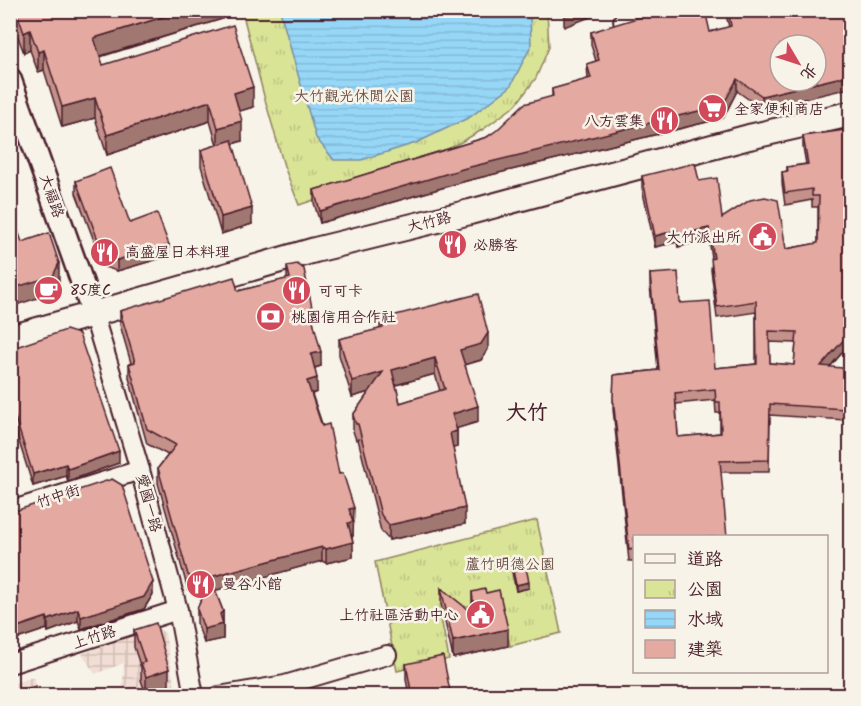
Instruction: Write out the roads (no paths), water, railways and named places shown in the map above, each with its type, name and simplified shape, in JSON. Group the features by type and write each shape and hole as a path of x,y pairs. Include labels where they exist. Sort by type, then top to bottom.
{"main road":[{"name":"大竹路","path":"10,338 315,250 481,209 749,137 850,114"}],"street":[{"path":"623,21 656,10"},
{"name":"大福路","path":"10,79 93,313"},
{"name":"愛國一路","path":"93,313 140,470 178,610 194,696"},
{"name":"竹中街","path":"10,511 140,470"},
{"name":"上竹路","path":"10,664 178,610"},
{"path":"219,696 285,685 387,655"}],"water":[{"name":"大竹觀光休閒公園","path":"280,11 530,11 531,46 510,87 470,117 416,143 361,160 334,160 316,138"}],"place":[{"name":"全家便利商店","path":"713,109"},
{"name":"八方雲集","path":"665,121"},
{"name":"大竹派出所","path":"762,237"},
{"name":"必勝客","path":"452,245"},
{"name":"高盛屋日本料理","path":"104,252"},
{"name":"85度C","path":"49,290"},
{"name":"可可卡","path":"297,291"},
{"name":"桃園信用合作社","path":"270,317"},
{"name":"曼谷小館","path":"201,584"},
{"name":"上竹社區活動中心","path":"480,615"}],"district":[{"name":"大竹","path":"527,412"}],"park label":[{"name":"蘆竹明德公園","path":"510,564"}]}
